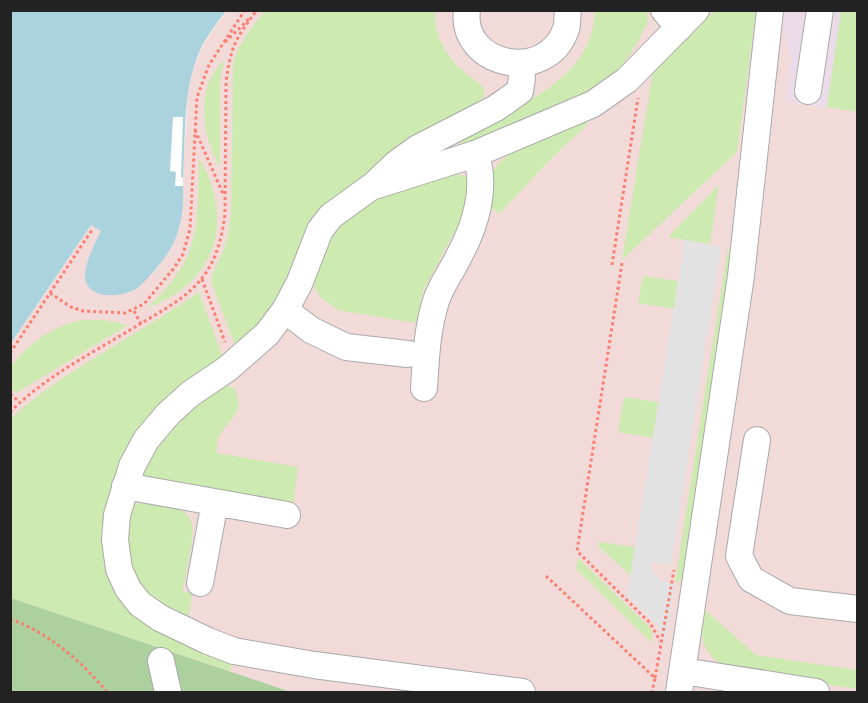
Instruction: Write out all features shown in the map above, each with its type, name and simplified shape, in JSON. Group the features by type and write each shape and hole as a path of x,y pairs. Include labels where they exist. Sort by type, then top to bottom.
{"street":[{"path":"467,10 466,16 471,35 483,51 500,61 520,64 539,59 556,46 566,30 568,10"},
{"path":"770,10 741,276 681,682 816,693"},
{"path":"808,91 820,10"},
{"path":"371,187 476,154 593,104 627,80 680,16"},
{"path":"520,64 522,78 520,90 496,108 418,148 339,210 320,230 299,285 285,310 267,334 233,365 190,394 168,414 146,440 124,486 117,515 115,540 119,569 128,590 140,604 160,618 234,651 314,665 522,693"},
{"path":"424,388 429,324 437,297 471,230 479,197 481,174 476,154"},
{"path":"285,310 311,330 346,347 408,354"},
{"path":"757,440 738,556 751,579 790,601 858,609"},
{"path":"124,486 286,516"},
{"path":"200,583 215,502"},
{"path":"160,661 168,693"}],"path":[{"path":"50,293 83,311 115,314 134,310 144,304 165,281 185,248 190,229 197,98 202,81 220,47 245,10"},
{"path":"220,47 257,11"},
{"path":"11,410 52,378 179,299 202,279 217,252 225,214 226,82 232,48 239,34 257,11"},
{"path":"612,265 639,90"},
{"path":"195,129 225,198"},
{"path":"10,353 92,230"},
{"path":"622,263 577,551 650,623 661,643"},
{"path":"202,279 233,365"},
{"path":"134,310 141,324"},
{"path":"10,394 20,402"},
{"path":"546,576 655,678 652,693"},
{"path":"10,619 24,624 56,643 89,670 107,693"}],"shaded area":[{"path":"226,11 782,11 781,19 791,59 785,101 857,112 857,692 291,692 11,598 11,343 91,225 101,231 86,266 155,271 170,250 180,228 188,95 193,69 203,45"},
{"path":"782,11 857,11 857,112 785,101 791,59 781,19"},
{"path":"685,240 721,247 671,565 652,562 652,570 661,581 675,583 665,644 659,627 627,596"}],"green space":[{"path":"646,10 648,19 646,26 635,47 621,67 606,82 587,95 467,147 462,144 462,138 526,103 565,75 580,57 591,36 595,11"},
{"path":"265,11 435,11 436,28 450,58 481,85 484,94 482,103 414,141 341,193 292,281 238,353 211,282 225,246 231,214 233,65 242,43"},
{"path":"714,11 756,11 737,152 622,260 653,72"},
{"path":"841,11 857,11 857,112 827,107"},
{"path":"222,62 224,63 220,82 220,167 209,141 204,113 208,86 213,73"},
{"path":"584,120 588,124 499,214 490,207 490,182 498,164 519,148"},
{"path":"199,158 210,181 216,204 217,226 213,247 204,266 189,283 171,297 147,308 178,273 193,240 198,204"},
{"path":"453,175 470,178 473,197 423,291 416,323 338,310 320,297 314,287 313,274 328,237 352,213 376,200"},
{"path":"719,185 710,244 668,237"},
{"path":"728,247 732,279 684,578 675,583"},
{"path":"643,276 678,281 674,309 638,303"},
{"path":"199,292 224,361 163,409 112,571 232,662 230,671 11,598 10,419 55,384"},
{"path":"82,320 104,320 128,325 16,393 11,388 11,366 18,358 52,331"},
{"path":"226,385 234,388 239,404 234,416 218,439 217,453 298,467 293,506 142,477 145,462 162,435 187,413"},
{"path":"624,397 658,402 653,438 618,432"},
{"path":"142,502 156,502 178,508 184,512 192,524 191,547 183,591 192,593 188,622 164,612 136,586 123,542 132,506"},
{"path":"599,542 635,547 630,575 598,546"},
{"path":"578,558 648,626 652,632 652,643 576,569"},
{"path":"11,598 291,692 11,692"},
{"path":"702,607 756,655 857,670 857,689 732,670 722,665 709,652 702,637"}],"water":[{"path":"11,11 226,11 203,44 191,76 186,110 182,216 177,236 169,251 153,272 135,289 117,295 98,293 86,283 85,274 89,257 101,231 91,225 11,343"}],"pier":[{"path":"173,117 183,117 181,177 183,186 175,186 176,172 170,171"}]}
